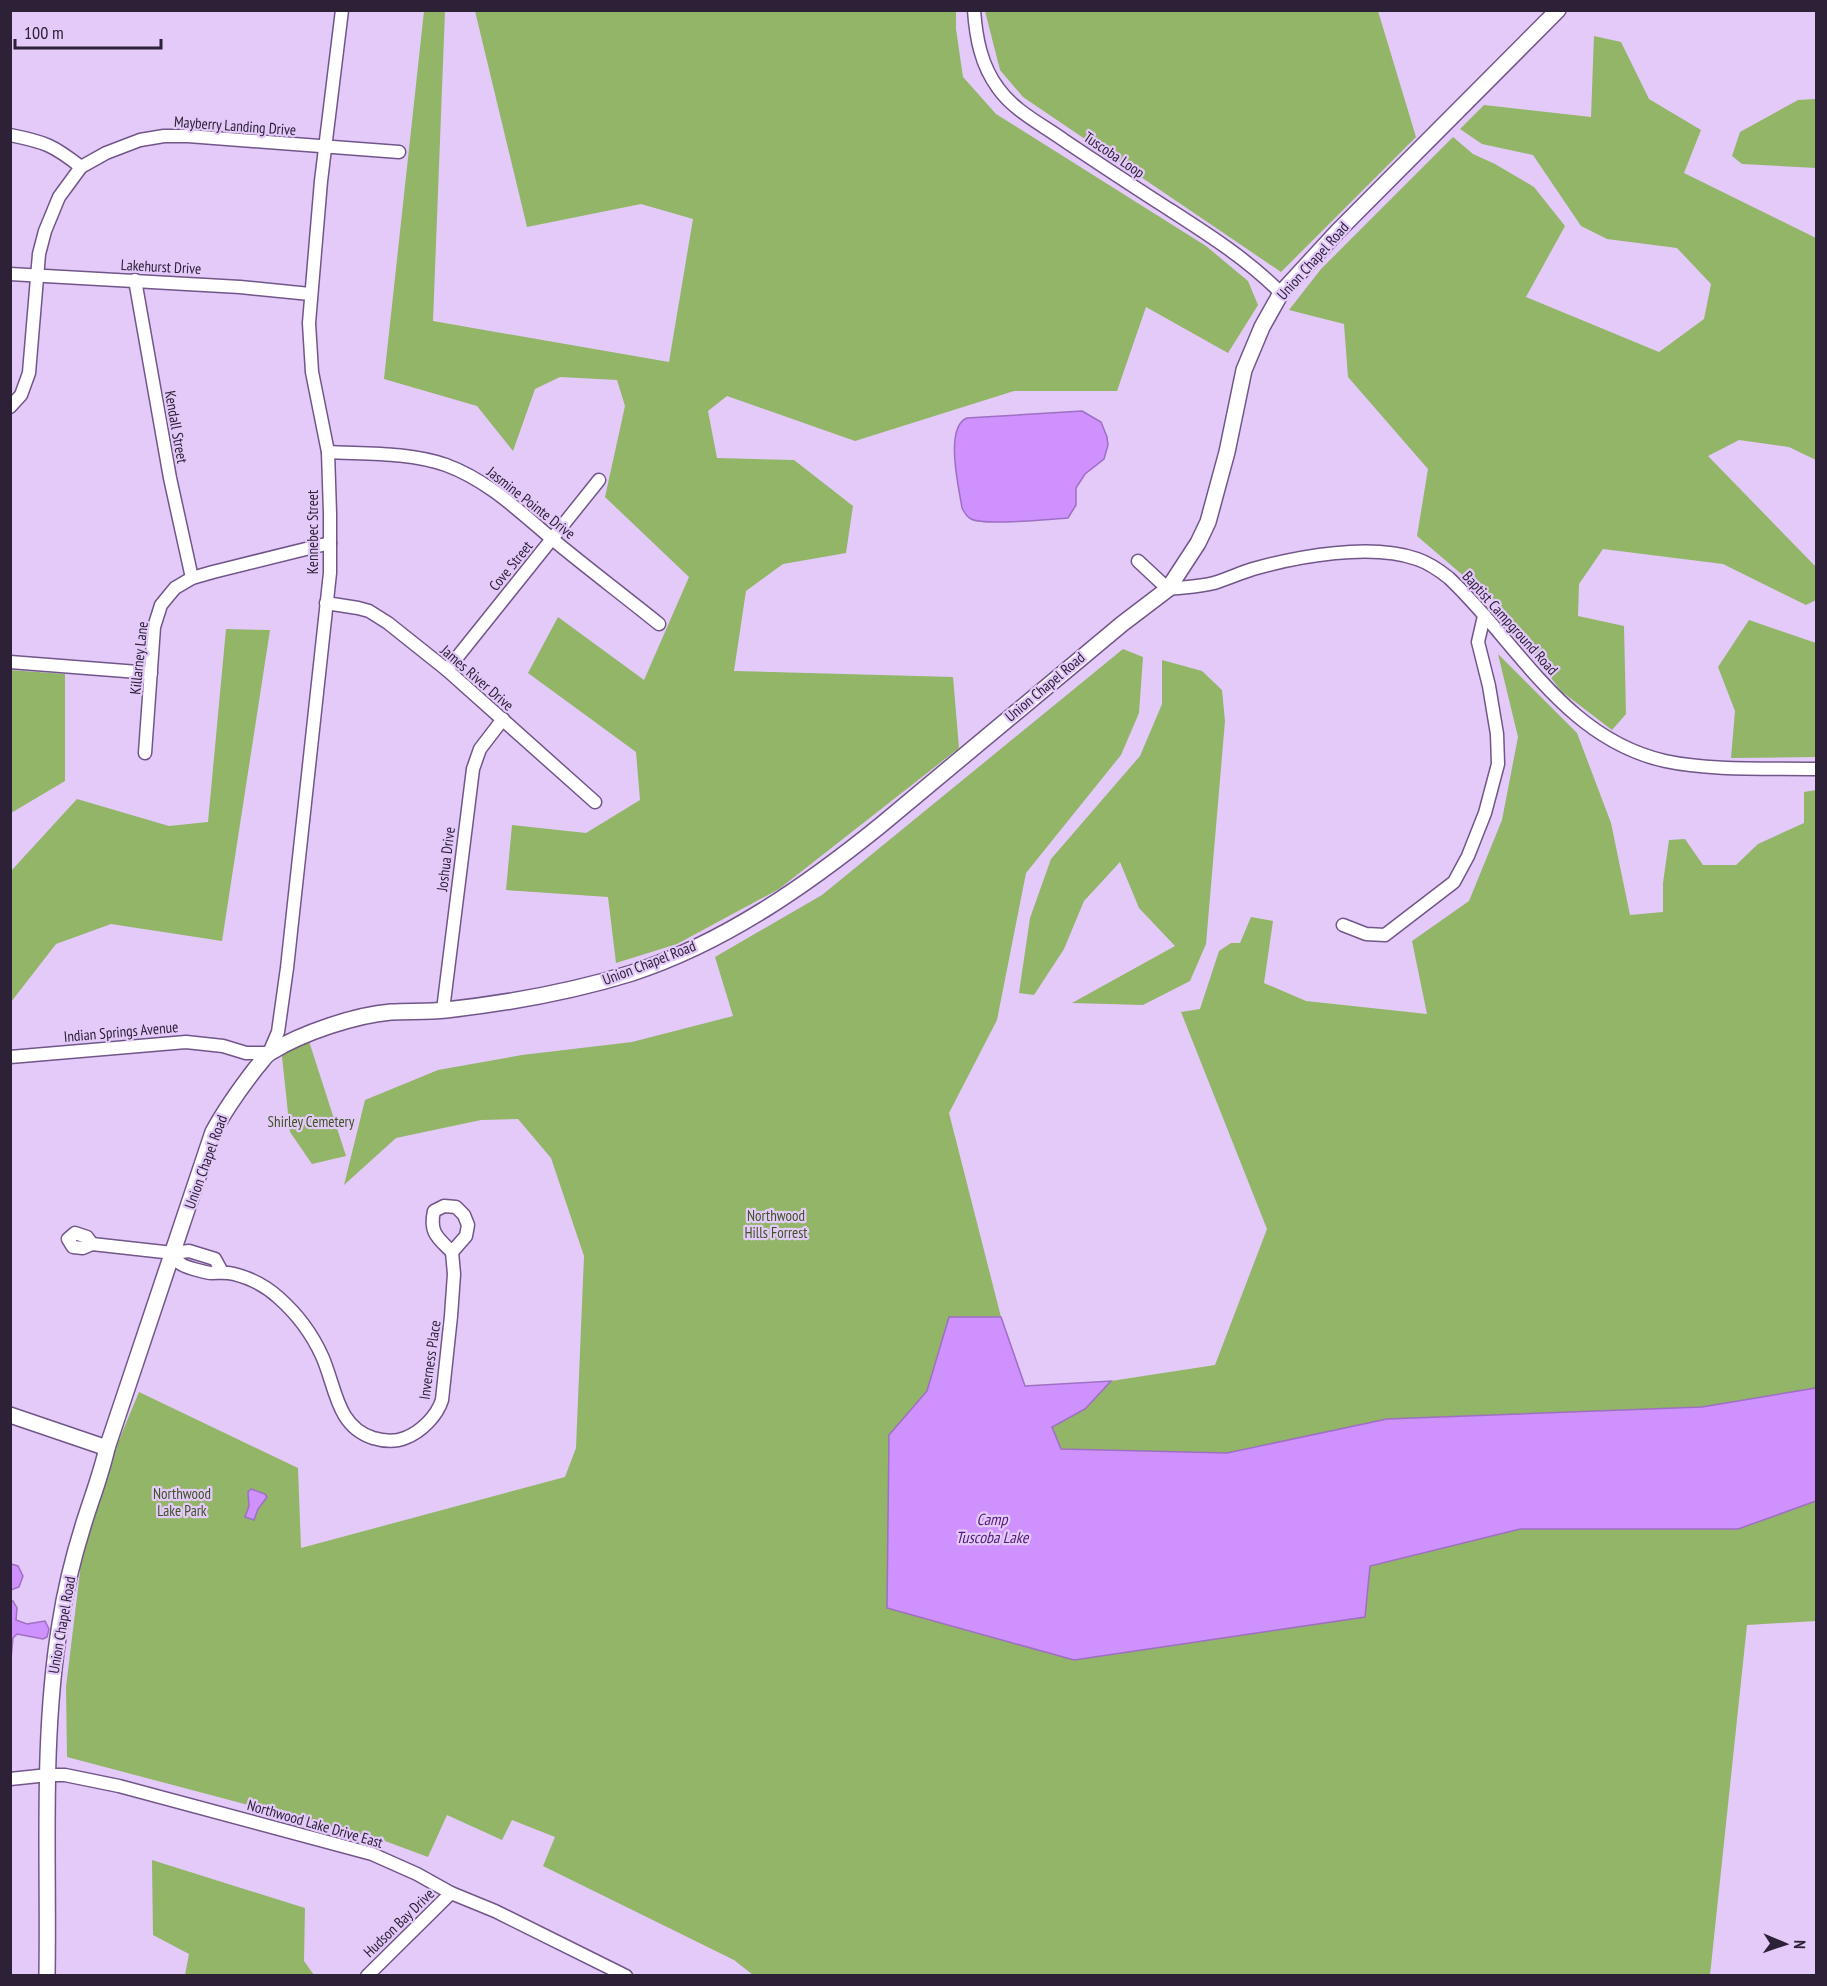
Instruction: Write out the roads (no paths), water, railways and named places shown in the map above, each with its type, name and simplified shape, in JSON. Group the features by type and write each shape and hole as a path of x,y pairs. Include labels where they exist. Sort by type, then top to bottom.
{"street":[{"name":"Kennebec Street","path":"269,1053 278,1032 283,1002 330,573 327,452 311,364 309,323 310,294 342,10"},
{"name":"Tuscoba Loop","path":"974,10 978,44 986,68 998,88 1014,105 1109,171 1234,251 1281,292"},
{"name":"Union Chapel Road","path":"47,1976 47,1744 60,1622 75,1552 104,1464 107,1448 213,1132 231,1100 269,1053 319,1030 389,1012 443,1010 531,999 590,986 635,972 723,933 787,894 853,848 1122,624 1168,589 1198,543 1208,522 1227,452 1244,370 1262,327 1281,292 1337,232 1558,10"},
{"path":"10,135 33,139 56,148 81,167"},
{"name":"Mayberry Landing Drive","path":"10,407 21,395 28,373 37,275 45,231 53,208 81,167 128,143 164,136 399,152"},
{"name":"Lakehurst Drive","path":"10,274 240,287 310,294"},
{"name":"Kendall Street","path":"135,280 170,478 192,578"},
{"name":"Jasmine Pointe Drive","path":"327,452 409,457 445,465 467,474 488,486 659,624"},
{"name":"Cove Street","path":"447,670 599,480"},
{"name":"Killarney Lane","path":"145,753 154,627 161,605 175,588 192,578 330,543"},
{"name":"Baptist Campground Road","path":"1168,589 1212,584 1243,572 1288,560 1336,554 1384,552 1407,556 1429,564 1453,582 1570,712 1600,734 1627,749 1645,756 1678,763 1816,769"},
{"path":"1138,561 1168,589"},
{"name":"James River Drive","path":"326,603 358,608 378,617 447,670 595,802"},
{"path":"1343,925 1366,934 1385,935 1454,882 1468,856 1485,813 1498,764 1497,734 1491,696 1478,642 1484,616"},
{"path":"10,662 151,673"},
{"name":"Joshua Drive","path":"443,1010 473,769 480,748 503,720"},
{"name":"Indian Springs Avenue","path":"10,1057 186,1042 223,1046 246,1053 269,1053"},
{"path":"92,1244 172,1253"},
{"name":"Inverness Place","path":"172,1253 189,1251 215,1259 222,1272 247,1278 268,1290 296,1315 310,1334 322,1356 336,1401 348,1421 356,1430 377,1439 401,1440 412,1435 430,1420 440,1407 442,1400 452,1316 454,1274 452,1252"},
{"path":"10,1415 107,1448"},
{"name":"Northwood Lake Drive East","path":"10,1779 65,1775 118,1786 338,1844 395,1863 452,1893 495,1911 626,1976"},
{"name":"Hudson Bay Drive","path":"367,1976 452,1893"}],"water":[{"path":"1082,411 1101,422 1108,445 1104,459 1085,474 1076,488 1076,505 1068,518 989,522 978,521 967,516 962,508 956,473 955,445 956,433 960,424 967,418"},
{"name":"Camp Tuscoba Lake","path":"949,1317 1001,1317 1025,1386 1111,1381 1085,1409 1052,1427 1061,1449 1227,1453 1387,1419 1702,1407 1816,1388 1816,1501 1738,1529 1520,1529 1370,1566 1365,1617 1074,1660 887,1608 889,1435 927,1391"},
{"path":"251,1489 267,1497 258,1509 254,1520 245,1517 249,1506 248,1492"},
{"path":"11,1564 18,1566 23,1576 19,1587 11,1590"},
{"path":"13,1601 17,1608 16,1620 27,1624 45,1621 49,1629 47,1637 43,1639 17,1634 13,1638 11,1659 10,1602"}],"park label":[{"name":"Shirley Cemetery","path":"311,1122"},
{"name":"Northwood Hills Forrest","path":"776,1224"},
{"name":"Northwood Lake Park","path":"182,1502"}]}
